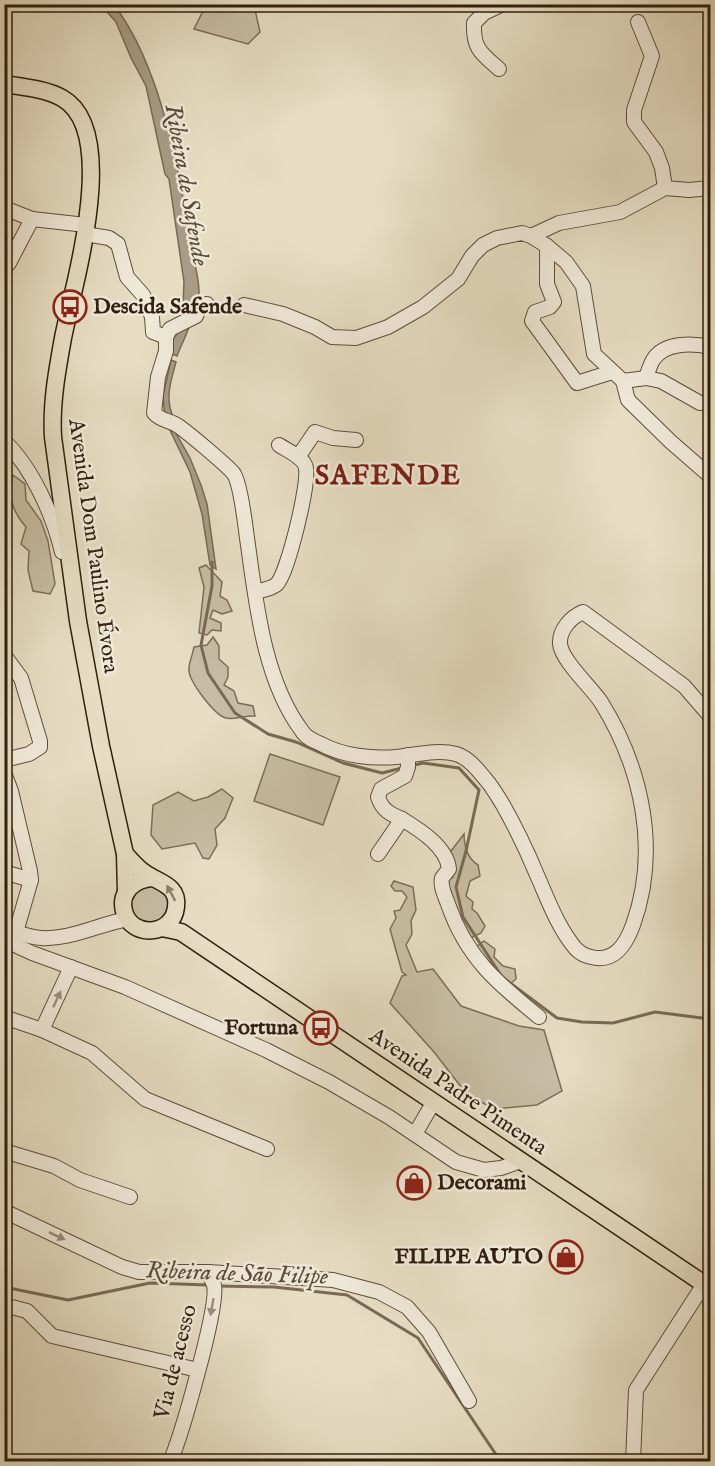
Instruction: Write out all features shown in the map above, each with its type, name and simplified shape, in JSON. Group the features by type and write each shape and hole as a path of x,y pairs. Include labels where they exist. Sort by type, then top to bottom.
{"main road":[{"name":"Avenida Dom Paulino Évora","path":"4,84 61,97 75,109 85,129 90,155 91,198 52,411 53,437 78,621 101,746 125,854 125,896"},
{"path":"125,854 143,872 168,885 173,892 176,908 168,922 147,931 133,925 128,919 124,912 125,896 136,882 152,878"},
{"name":"Avenida Padre Pimenta","path":"168,922 707,1286"}],"street":[{"path":"498,69 481,53 474,40 474,23 484,13 503,4"},
{"path":"638,22 652,56 634,110 634,122 656,152 662,168 665,188"},
{"path":"531,236 559,223 620,212 665,188 689,190 711,188"},
{"path":"4,208 32,219 85,229 118,244 127,277 143,295 148,306 152,317 153,332 168,333 196,316 199,309 207,304"},
{"path":"4,268 9,264 32,219"},
{"path":"244,305 283,314 315,327 332,337 356,338 388,327 423,307 458,279 472,256 483,245 497,238 522,232 547,246 566,262 584,286 594,354 617,377 628,400 671,442 711,476"},
{"path":"547,246 547,284 554,302 550,308 535,312 532,321 577,382 617,377 646,378 661,381 700,403"},
{"path":"168,333 166,351 158,377 154,413 185,431 234,474 271,669 285,706 304,735 333,751 365,757 393,758 454,753 467,759 490,784 512,820 558,921 578,951 583,954 602,959 616,954 628,938 637,913 644,873 646,836 639,786 622,743 600,701 560,646 561,636 573,616 583,612 684,686 711,716"},
{"path":"646,378 652,360 665,348 685,345 711,347"},
{"path":"298,457 315,432 333,438 356,440"},
{"path":"4,441 31,475 57,533 78,621"},
{"path":"255,592 274,586 282,576 300,516 306,482 306,468 298,457 279,445"},
{"path":"4,655 21,678 40,741 40,747 35,751 4,760"},
{"path":"408,755 405,776 381,789 378,797 380,805 420,830 439,848 449,865 449,869 442,878 442,885 454,922 468,947 483,968 539,1017"},
{"path":"4,773 22,835 31,880 8,933"},
{"path":"378,854 402,819"},
{"path":"4,872 31,880"},
{"path":"96,926 125,896"},
{"path":"8,933 44,938 73,934 128,919"},
{"path":"8,933 24,950 125,987 266,1050 329,1082 415,1134 456,1162 484,1170 501,1168 521,1161"},
{"path":"42,1030 71,968"},
{"path":"4,1017 42,1030 92,1053 145,1099 267,1149"},
{"path":"415,1134 434,1103"},
{"path":"4,1151 54,1166 80,1180 130,1197"},
{"name":"Via de acesso","path":"4,1211 122,1267 139,1272 208,1272 214,1286 213,1301 198,1370 176,1448 170,1461"},
{"path":"208,1272 333,1280 379,1292 407,1307 429,1332 469,1401"},
{"path":"633,1461 636,1390 707,1286"},
{"path":"4,1305 27,1311 52,1336 198,1370"}],"shaded area":[{"path":"101,5 114,5 130,29 144,57 166,120 181,185 199,290 196,309 177,356 169,353 171,342 182,327 184,282 169,179 165,174 146,86 116,22"},
{"path":"206,5 254,5 260,32 248,44 194,29"},
{"path":"171,360 176,362 169,399 175,421 165,417 163,396"},
{"path":"167,424 174,425 201,485 207,504 216,569 210,565 202,514 190,472"},
{"path":"13,475 25,484 26,500 41,521 48,541 55,584 50,594 33,591 28,570 29,551 21,544 26,527 17,515 12,502"},
{"path":"206,565 222,582 220,596 227,600 232,611 222,614 213,610 210,618 221,623 221,631 212,630 207,635 199,633 204,587 199,568"},
{"path":"213,637 219,646 219,659 228,667 228,677 224,685 234,691 238,703 253,706 255,716 226,718 221,716 203,698 190,676 189,668 194,647 207,645"},
{"path":"270,754 340,777 323,825 254,801"},
{"path":"222,789 233,798 225,818 215,829 217,845 209,859 203,858 195,843 162,849 151,835 153,805 178,792 194,801 208,797"},
{"path":"464,834 467,851 478,865 480,876 470,881 466,896 473,902 472,909 485,926 481,933 466,940 446,882 453,877 448,871 445,859"},
{"path":"394,881 413,887 416,910 411,921 412,934 406,945 417,972 433,969 461,1006 519,1026 544,1030 562,1091 537,1105 493,1109 465,1092 434,1052 390,1003 402,976 406,975 402,972 390,929 396,918 394,911 400,910 407,897 402,891 395,891 391,886"},
{"path":"146,884 163,890 169,902 166,916 154,924 134,919 128,900"},
{"path":"484,941 495,949 494,957 503,966 515,969 516,979 509,985 502,982 476,947"}],"waterway":[{"name":"Ribeira de Safende","path":"212,562 212,586 201,645 208,673 235,713 268,734 296,742 343,763 382,773 402,768"},
{"name":"Ribeira de Safende","path":"411,766 423,763 459,768 479,790 456,887 463,917 502,977 557,1018 613,1023 655,1012 710,1019"},
{"name":"Ribeira de São Filipe","path":"4,1287 68,1300 150,1283 208,1285"},
{"name":"Ribeira de São Filipe","path":"218,1286 274,1287 347,1295 418,1338 501,1462"}],"place":[{"name":"Descida Safende","path":"70,307"},
{"name":"Fortuna","path":"321,1028"},
{"name":"Decorami","path":"414,1183"},
{"name":"FILIPE AUTO","path":"566,1257"}],"district":[{"name":"SAFENDE","path":"388,476"}]}
